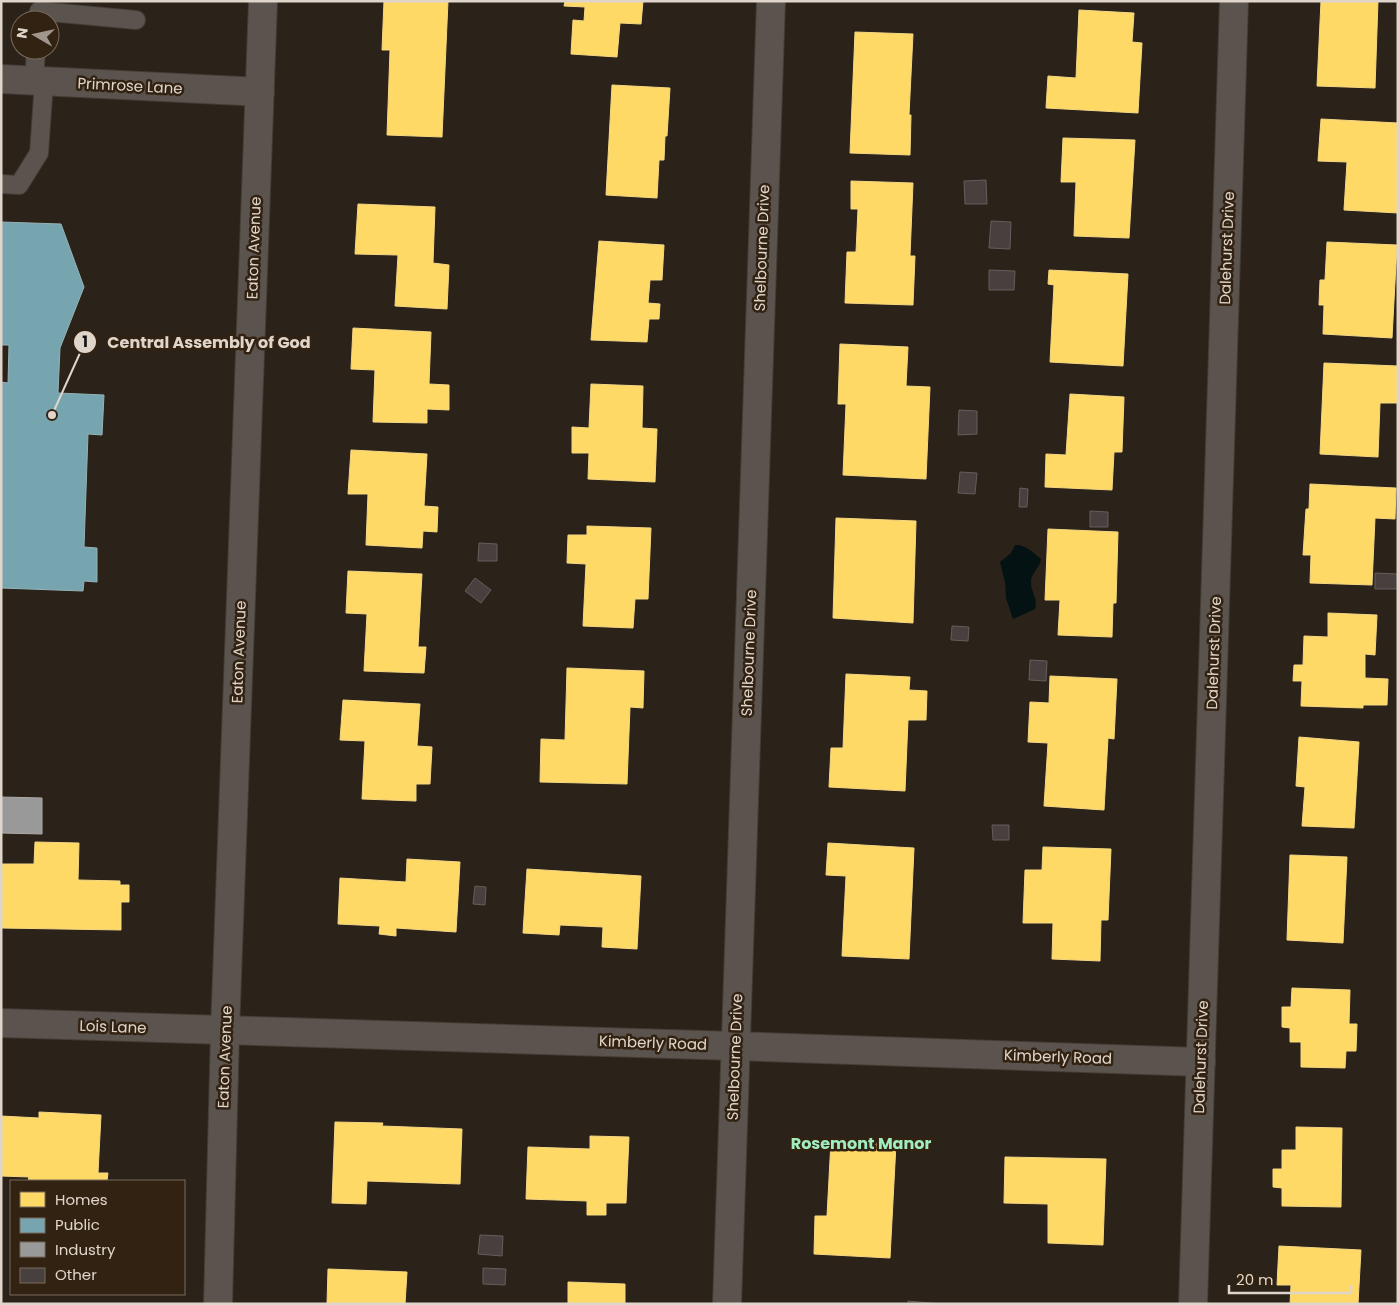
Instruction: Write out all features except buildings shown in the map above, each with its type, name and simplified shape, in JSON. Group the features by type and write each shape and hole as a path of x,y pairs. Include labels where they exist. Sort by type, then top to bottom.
{"street":[{"name":"Eaton Avenue","path":"218,1304 263,1"},
{"name":"Shelbourne Drive","path":"727,1304 770,1"},
{"name":"Dalehurst Drive","path":"1193,1304 1234,1"},
{"name":"Primrose Lane","path":"1,80 260,92"},
{"name":"Lois Lane","path":"1,1023 226,1031"},
{"name":"Kimberly Road","path":"226,1031 1201,1062"}],"lane":[{"path":"60,13 136,20"},
{"path":"1,184 19,185 39,153 39,81 37,60"}],"shaded area":[{"path":"1015,545 1026,547 1041,559 1031,579 1031,586 1036,601 1035,609 1013,619 1006,598 1005,582 1000,562 1011,553"}],"place":[{"name":"Central Assembly of God","path":"52,415"}],"district":[{"name":"Rosemont Manor","path":"861,1143"}]}
